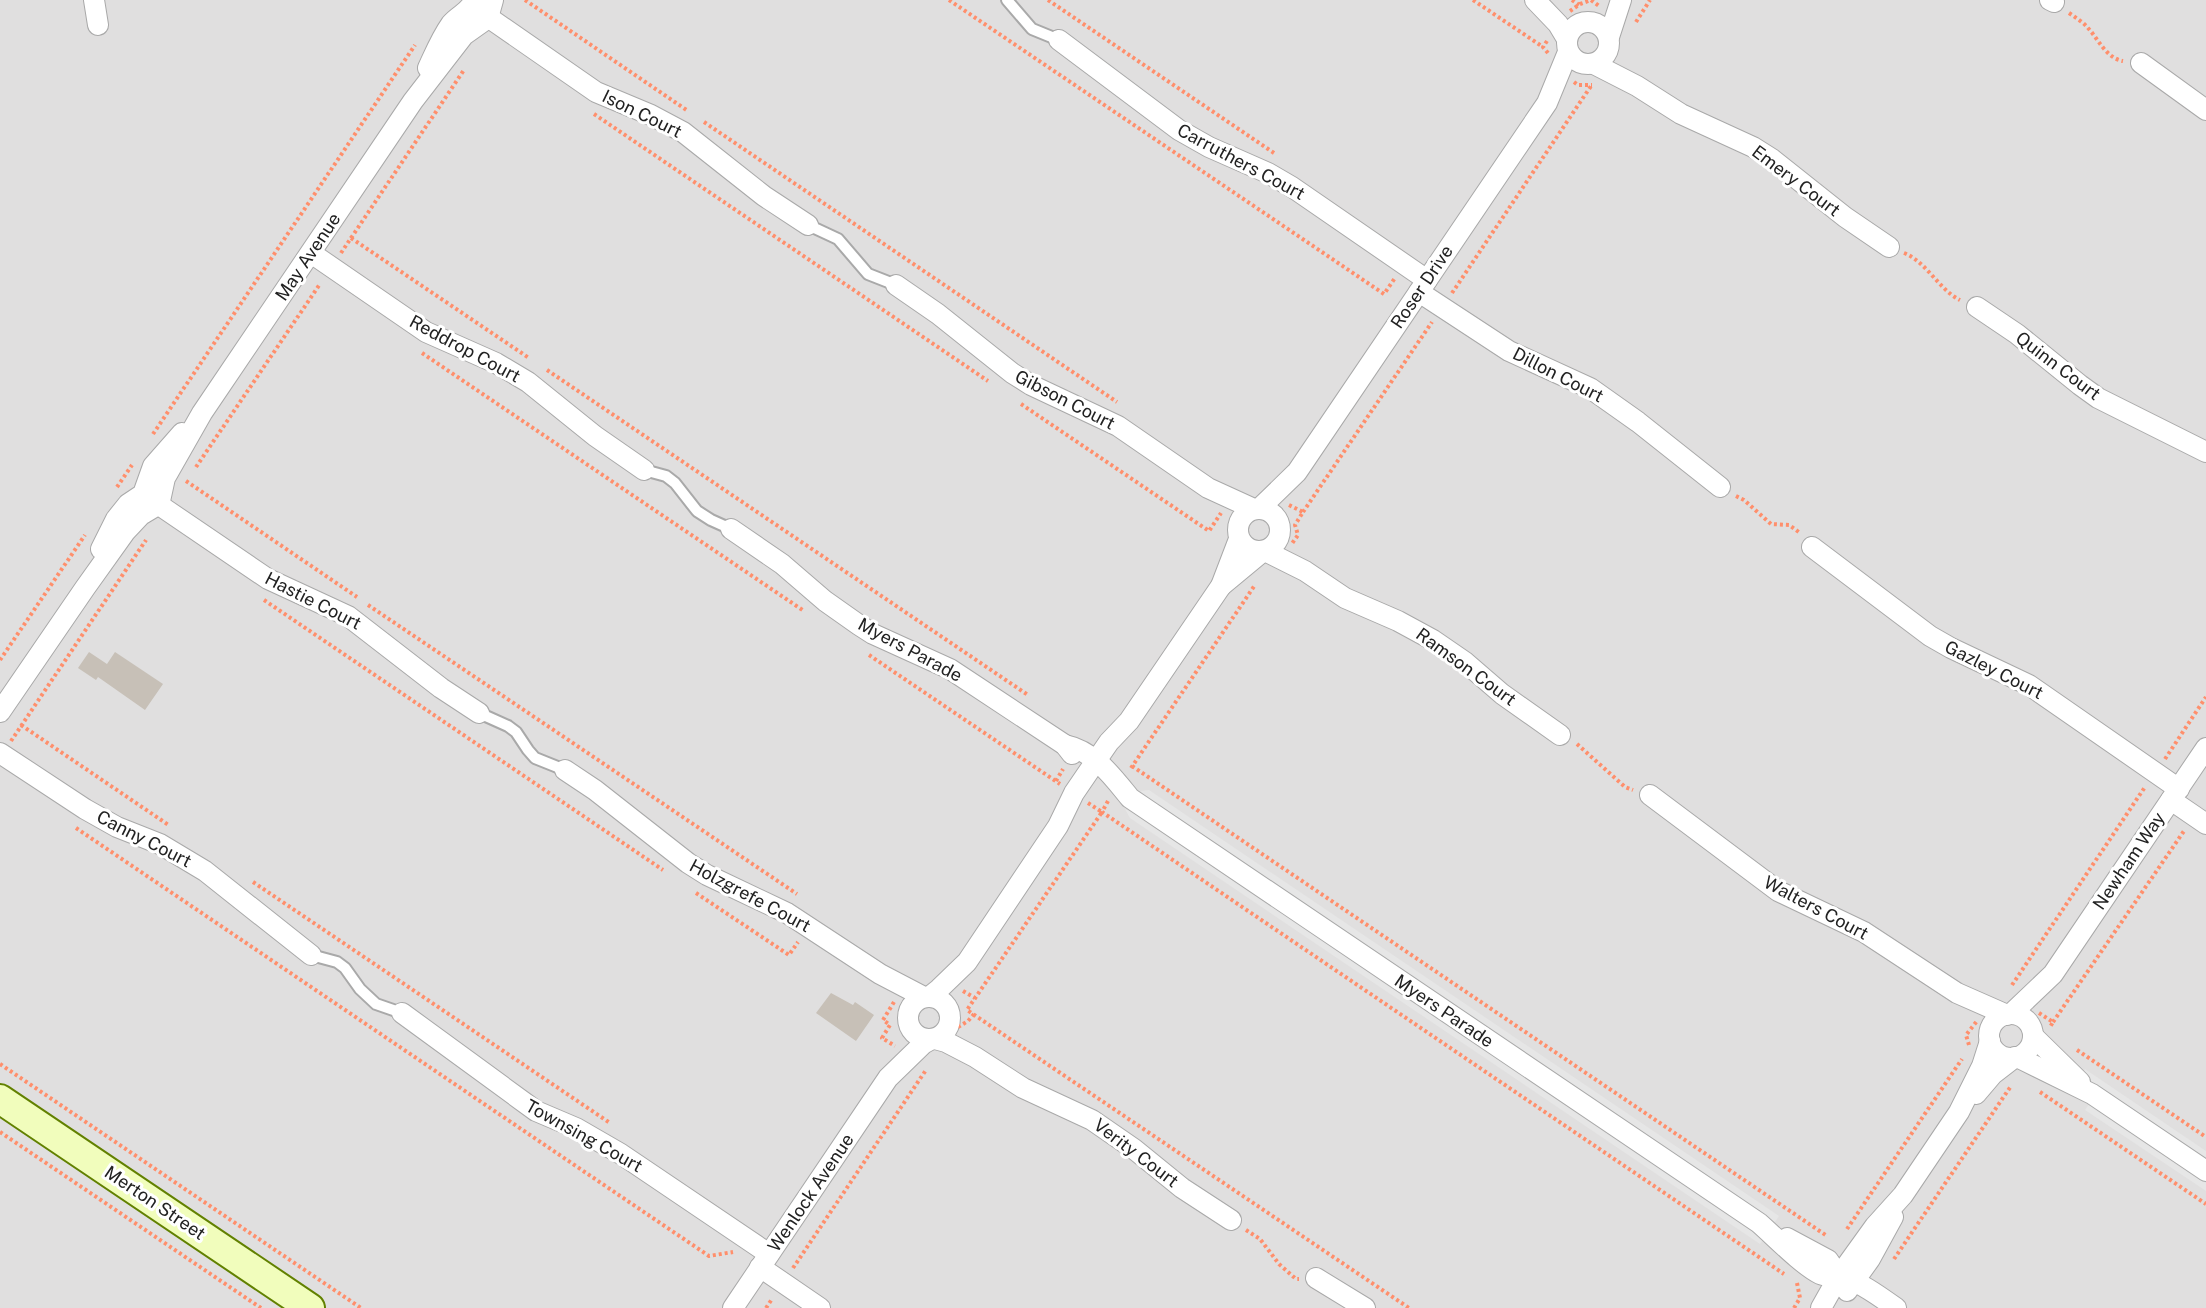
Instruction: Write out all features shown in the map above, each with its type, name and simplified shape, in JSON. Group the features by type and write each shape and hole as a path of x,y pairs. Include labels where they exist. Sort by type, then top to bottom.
{"street":[{"path":"94,0 98,25"},
{"path":"1567,45 1572,28 1584,16 1611,0"},
{"path":"1536,1 1558,24 1567,45 1580,63 1593,64 1605,56 1622,0"},
{"path":"1536,1 1584,16 1599,24 1609,40"},
{"name":"Ison Court","path":"473,3 490,9 596,92 651,115 683,132 756,190 808,225"},
{"name":"May Avenue","path":"413,100 446,31 473,3"},
{"name":"May Avenue","path":"150,499 165,478 202,413 413,100 464,35 490,9"},
{"name":"Carruthers Court","path":"1059,40 1179,130 1293,187 1423,286"},
{"name":"Emery Court","path":"1609,40 1615,62 1638,86"},
{"name":"Roser Drive","path":"1547,103 1567,45"},
{"path":"2141,63 2206,110"},
{"name":"Emery Court","path":"1593,64 1638,86 1681,114 1753,147 1772,159 1845,218 1889,247"},
{"name":"Roser Drive","path":"1257,509 1297,472 1547,103 1571,80 1593,64"},
{"name":"Reddrop Court","path":"311,253 426,332 496,363 528,382 595,436 644,470"},
{"name":"Gibson Court","path":"896,285 938,314 1012,373 1052,396 1118,426 1208,488 1257,509"},
{"name":"Dillon Court","path":"1423,286 1509,351 1590,388 1638,422 1720,488"},
{"name":"Quinn Court","path":"1977,307 2017,334 2098,398 2206,452"},
{"name":"Roser Drive","path":"1280,527 1297,472"},
{"name":"Gibson Court","path":"1208,488 1225,507 1238,533"},
{"path":"0,712 85,588 150,499"},
{"name":"Hastie Court","path":"150,499 268,579 348,616 441,688 479,713"},
{"path":"967,962 946,1031 933,1039 916,1036 908,1021 913,1003 926,997 967,962 1058,826 1074,794 1097,770 1109,742 1129,721 1221,586 1244,515 1257,509 1274,515 1280,527 1276,543 1221,586"},
{"name":"Ramson Court","path":"1280,527 1284,541 1305,572"},
{"name":"Myers Parade","path":"731,529 782,564 825,601 859,625 950,669 1065,745 1097,770 1114,793 1130,798 1759,1223 1828,1260 1846,1279 1896,1308"},
{"path":"1238,533 1246,548 1264,551"},
{"name":"Gazley Court","path":"1812,547 1930,636 2029,685 2155,773 2200,820"},
{"name":"Ramson Court","path":"1264,551 1305,572 1345,598 1398,621 1433,640 1465,662 1502,694 1560,735"},
{"name":"Newham Way","path":"2028,1019 2052,974 2206,748"},
{"name":"Canny Court","path":"0,753 85,809 117,827 160,844 205,871 311,956"},
{"name":"Holzgrefe Court","path":"565,770 595,790 688,863 728,886 770,904 880,974 926,997"},
{"name":"Walters Court","path":"1650,795 1793,900 1863,932 1957,993 2028,1019"},
{"name":"Holzgrefe Court","path":"880,974 892,987 908,1021"},
{"name":"Walters Court","path":"1957,993 1986,1030"},
{"path":"926,997 944,1003 950,1015"},
{"name":"Townsing Court","path":"402,1013 536,1112 576,1128 621,1154 747,1239 783,1283 820,1308"},
{"name":"Verity Court","path":"950,1015 954,1030 975,1057"},
{"path":"1986,1030 1996,1021 2028,1019"},
{"path":"2028,1019 2047,1050 2092,1094 2206,1171"},
{"path":"1834,1308 1846,1279 1875,1227 1903,1195 1988,1070 2028,1049 2028,1019"},
{"name":"Wenlock Avenue","path":"888,1078 908,1021"},
{"path":"1986,1030 1996,1052 2008,1058 2016,1057"},
{"path":"1986,1030 1988,1070"},
{"name":"Verity Court","path":"933,1039 946,1042 975,1057 1023,1088 1092,1120 1134,1149 1182,1188 1231,1220"},
{"name":"Wenlock Avenue","path":"733,1308 888,1078 923,1044 933,1039"},
{"path":"2016,1057 2031,1075 2092,1094"},
{"name":"Merton Street","path":"0,1099 310,1308"},
{"path":"1316,1278 1365,1308"},
{"path":"1821,1308 1846,1279"}],"lane":[{"path":"1007,0 1032,30 1059,40"},
{"path":"808,225 838,239 868,274 896,285"},
{"path":"644,470 666,476 675,483 697,511 731,529"},
{"path":"479,713 516,732 535,758 565,770"},
{"path":"311,956 337,962 376,1004 402,1013"}],"path":[{"path":"1473,0 1543,47"},
{"path":"1572,0 1584,16"},
{"path":"1631,29 1650,0"},
{"path":"2052,1 2087,27 2112,56 2122,61 2141,63"},
{"path":"146,443 419,39"},
{"path":"351,238 464,69"},
{"path":"1889,247 1911,256 1944,290 1977,307"},
{"path":"113,493 133,463"},
{"path":"186,482 806,901"},
{"path":"1720,488 1744,500 1771,524 1789,525 1800,532 1812,547"},
{"path":"0,660 87,532"},
{"path":"254,594 670,875"},
{"path":"2047,1050 2056,1036 2028,1019 2006,993 2206,697"},
{"path":"21,725 170,826"},
{"path":"1560,735 1579,745 1625,787 1650,795"},
{"path":"1132,766 1827,1236"},
{"path":"1102,812 967,1010 1409,1308"},
{"path":"2028,1019 2200,820"},
{"path":"69,824 709,1256 739,1251 747,1239"},
{"path":"250,880 618,1128"},
{"path":"690,888 789,956 809,927"},
{"path":"1844,1232 1970,1047 1966,1035 1986,1030"},
{"path":"2075,1049 2206,1137"},
{"path":"1965,1055 2011,1086"},
{"path":"0,1064 361,1308"},
{"path":"766,1308 928,1067"},
{"path":"1892,1262 2017,1077 2031,1075 2206,1204"},
{"path":"0,1132 261,1308"},
{"path":"1231,1220 1260,1239 1279,1264 1296,1279 1316,1278"}],"shaded area":[{"path":"0,0 2206,0 2206,1308 0,1308"},
{"path":"1149,790 1779,1216 1775,1222 1140,791"},
{"path":"1125,809 1764,1238 1760,1244 1130,818"},
{"path":"2085,1069 2206,1151 2206,1159 2082,1075"},
{"path":"2089,1104 2206,1183 2206,1191 2085,1110"}],"building":[{"path":"89,652 107,664 115,652 163,684 145,710 98,677 96,680 78,668"},
{"path":"831,993 853,1005 855,1002 874,1015 856,1041 816,1013"}]}
